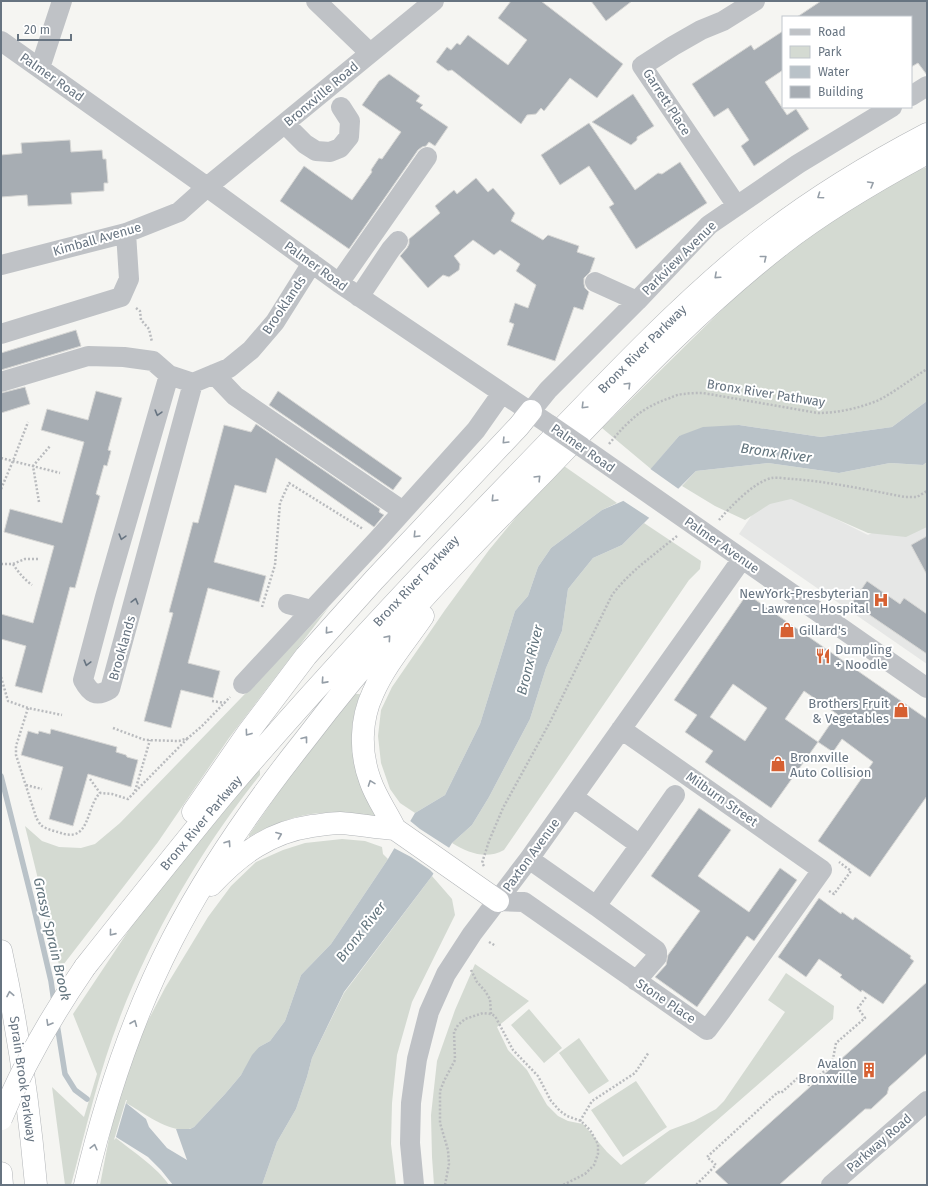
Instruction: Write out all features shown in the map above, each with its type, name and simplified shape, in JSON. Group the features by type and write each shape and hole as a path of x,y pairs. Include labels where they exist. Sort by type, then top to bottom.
{"highway":[{"name":"Bronx River Parkway","path":"1,1119 16,1084 32,1054 64,998 85,967 224,794 397,600 583,407 676,314 746,251 826,192 927,134"},
{"name":"Bronx River Parkway","path":"85,1185 99,1128 126,1044 157,971 186,913 219,857 254,806 335,701 412,610 648,365 686,328 779,246 810,223 868,186 926,154"},
{"path":"136,902 201,800 306,656 374,580 519,426 531,411"},
{"path":"462,557 386,670 372,694 364,722 364,754 366,770 374,792 395,829 498,900"},
{"path":"186,913 234,863 246,853 272,837 305,827 338,823 381,829 395,829"},
{"name":"Sprain Brook Parkway","path":"1,951 21,1056 30,1120 36,1185"},
{"path":"1,1173 2,1185"}],"street":[{"path":"40,68 62,1"},
{"path":"316,1 370,53"},
{"name":"Bronxville Road","path":"207,187 434,1"},
{"name":"Garrett Place","path":"737,206 642,66 689,36 723,20 755,1"},
{"name":"Palmer Road","path":"1,41 359,297 531,411 635,484"},
{"path":"912,95 927,86"},
{"path":"284,124 305,144 316,151 330,152 340,148 349,137 350,121 341,107"},
{"name":"Parkview Avenue","path":"531,411 548,390 637,301 709,225 798,164 890,108"},
{"path":"339,283 427,157"},
{"name":"Kimball Avenue","path":"1,266 126,233 179,212 207,187"},
{"path":"1,334 121,297 129,279 126,233"},
{"path":"359,297 398,241"},
{"name":"Brooklands","path":"169,375 105,597 83,680 88,688 94,693 104,694 110,689 193,383 229,368 251,350 275,322 312,263"},
{"path":"595,282 637,301"},
{"path":"1,382 88,356 124,357 154,361 169,375 193,383"},
{"path":"214,374 234,396 403,511"},
{"path":"243,684 378,539 476,430 502,393"},
{"name":"Palmer Avenue","path":"635,484 927,688"},
{"path":"136,489 163,497"},
{"name":"Paxton Avenue","path":"414,1185 410,1143 411,1103 417,1059 429,1012 446,974 472,934 529,859 742,559"},
{"path":"288,604 311,610"},
{"name":"Milburn Street","path":"621,729 829,864"},
{"path":"596,906 675,795"},
{"path":"573,797 640,845"},
{"path":"529,859 656,950 657,957 636,981"},
{"name":"Stone Place","path":"498,900 524,902 707,1030 829,864"},
{"name":"Parkway Road","path":"830,1185 927,1101"}],"path":[{"path":"140,311 141,320 149,330 152,341"},
{"name":"Bronx River Pathway","path":"609,444 620,430 641,411 663,400 684,394 703,392 818,413 834,413 868,404 880,399 927,369"},
{"path":"1,489 28,422"},
{"path":"39,502 33,466 50,446"},
{"path":"1,458 60,473"},
{"path":"719,520 729,507 739,499 759,484 772,478 816,481 905,497 917,497 927,491"},
{"path":"262,608 275,565 280,503 289,483 378,539"},
{"path":"482,863 489,841 503,808 550,722 612,595 630,574 677,536"},
{"path":"1,564 13,564 25,559 39,559"},
{"path":"13,564 23,577 32,585"},
{"path":"1,677 8,701 28,708 62,715"},
{"path":"90,779 100,793 112,794 128,799 225,703 212,701"},
{"path":"28,708 16,746 16,755 36,817 41,825 69,836 76,834 85,827 95,798 100,793"},
{"path":"114,728 145,740 179,741 188,738"},
{"path":"134,792 150,740"},
{"path":"26,785 42,789"},
{"path":"829,864 851,871 843,883"},
{"path":"469,967 477,982 490,999 491,1014"},
{"path":"697,1185 696,1184 716,1165 707,1157 760,1108 778,1092 781,1093 800,1076 809,1085 832,1064 836,1043 865,1018 858,1008 866,997"},
{"path":"445,1185 449,1164 448,1150 440,1123 440,1092 455,1060 454,1032 458,1025 465,1019 483,1013 495,1016 513,1050 538,1076 551,1101 560,1111 567,1116 580,1121 590,1130 598,1144 598,1154 594,1165 585,1174 563,1185"},
{"path":"580,1121 592,1101 635,1073 649,1052"}],"shaded area":[{"name":"NewYork-Presbyterian - Lawrence Hospital","path":"786,494 868,535 927,505 927,664 739,534 752,515 768,498"}],"green space":[{"path":"927,167 927,401 892,427 821,437 739,425 679,436 651,469 602,428 742,290 790,249 842,213 905,175"},
{"path":"927,462 927,527 906,537 868,533 791,499 770,504 745,520 715,506 682,486 696,471 768,463 839,473 890,463 923,465"},
{"path":"564,466 617,503 602,510 551,548 538,567 528,596 515,611 480,724 445,795 415,813 400,803 390,789 381,763 378,736 381,710 392,687 445,610 489,550 526,505"},
{"path":"644,523 701,561 700,569 689,580 504,850 491,855 484,855 465,850 452,843 472,825 489,797 530,719 546,668 562,631 568,589 593,558 622,545"},
{"path":"329,607 229,738 158,842 60,969 25,826 42,841 59,847 81,848 95,844 120,823"},
{"path":"354,694 360,694 355,710 352,728 352,746 377,817 336,813 303,815 266,828 249,837 287,780"},
{"path":"260,770 260,775 218,831 199,861 164,921 148,953 112,1037 93,1100 71,1185 65,1185 52,1087 84,1117 97,1074 73,1014 135,921 256,772"},
{"path":"342,839 365,841 382,847 383,854 388,859 331,944 301,975 285,1021 270,1041 259,1047 241,1075 194,1127 178,1129 169,1127 126,1103 126,1100 114,1140 116,1138 144,1160 158,1172 169,1185 100,1185 110,1133 138,1040 165,988 208,917 231,886 256,862 283,850 305,843"},
{"path":"432,876 452,899 455,915 412,1002 397,1055 392,1103 391,1144 396,1185 262,1185 277,1142 296,1109 312,1058 344,993"},
{"path":"475,964 529,1001 497,1027 508,1050 527,1070 547,1105 558,1116 568,1121 583,1124 607,1152 621,1165 670,1130 694,1121 716,1109 724,1101 785,1012 768,1000 786,973 834,1006 833,1019 643,1185 434,1185 431,1115 437,1061 455,1010"},
{"path":"529,1009 562,1048 544,1063 511,1025"},
{"path":"579,1038 609,1081 589,1094 559,1053"},
{"path":"636,1081 667,1127 623,1157 591,1110"}],"water":[{"name":"Bronx River","path":"927,401 927,462 923,465 890,463 839,473 768,463 696,471 622,545 593,558 568,589 562,631 546,668 530,719 489,797 472,825 452,843 432,876 344,992 312,1058 296,1109 277,1142 262,1185 173,1185 148,1157 116,1137 126,1103 146,1119 149,1127 167,1148 187,1160 176,1129 190,1129 194,1127 241,1075 252,1055 259,1047 270,1041 285,1021 301,975 331,944 388,859 415,813 445,795 480,724 515,611 528,596 538,567 551,548 602,510 623,501 679,436 703,427 739,425 821,437 892,427"}],"pier":[{"path":"649,468 680,490 651,519 622,500"},
{"path":"409,820 451,849 435,875 411,857 392,847"}],"building":[{"path":"511,1 541,1 623,64 597,98 570,78 544,111 541,108 536,114 527,115 521,124 452,70 448,71 436,62 447,47 451,50 457,43 460,45 468,35 508,65 527,40 498,18"},
{"path":"591,1 632,1 606,21"},
{"path":"821,1 927,1 927,75 918,63 912,66 912,16 798,16"},
{"path":"782,32 782,71 765,82 787,115 796,109 809,129 754,166 741,146 749,140 728,108 714,117 692,84 751,45 754,50"},
{"path":"389,74 420,96 416,101 423,105 420,108 448,127 435,146 429,142 426,146 418,150 349,249 280,201 304,166 352,200 372,172 371,170 379,158 382,159 401,132 362,105 379,81"},
{"path":"633,94 654,126 637,137 637,140 631,145 592,122"},
{"path":"589,123 635,190 658,173 662,174 680,162 707,203 636,249 609,207 614,204 589,166 560,185 541,155"},
{"path":"70,140 71,152 102,150 103,159 106,159 108,183 104,183 104,191 71,193 72,204 28,206 27,195 1,197 1,155 22,153 21,143"},
{"path":"476,178 488,192 493,188 515,213 511,221 543,240 548,235 579,246 577,252 595,258 590,272 584,278 585,288 589,292 583,310 574,307 555,361 507,345 514,324 509,322 515,303 528,308 536,285 516,271 520,264 500,250 494,255 473,240 454,256 460,264 459,270 449,277 443,275 428,288 400,256 407,248 409,239 440,213 435,206 454,190 457,194"},
{"path":"76,330 81,346 1,370 1,353"},
{"path":"25,387 30,404 1,413 1,393"},
{"path":"96,391 122,398 108,450 111,451 107,466 104,465 96,494 100,496 75,588 70,587 42,693 15,686 26,646 1,639 1,614 33,623 54,546 4,532 10,509 62,523 84,442 41,430 47,409 88,420"},
{"path":"278,391 402,478 393,490 269,405"},
{"path":"256,424 380,509 379,512 384,515 374,527 276,458 266,493 235,485 214,562 266,576 259,602 208,588 188,663 220,671 213,698 181,690 171,728 144,721 173,613 169,612 193,522 198,523 224,425 251,432"},
{"path":"927,536 927,575 911,545"},
{"path":"867,581 900,604 904,598 927,614 927,654 852,603"},
{"path":"747,594 927,719 927,796 870,877 818,841 873,762 842,739 833,752 818,742 771,808 705,762 713,751 685,732 697,715 674,700","holes":["733,684 767,708 745,741 710,717","804,691 837,714 818,742 785,719"]},
{"path":"51,729 117,747 116,752 138,760 131,787 88,774 73,826 49,819 63,767 21,755 28,731 38,734 39,731 50,734"},
{"path":"699,808 731,830 698,876 749,912 780,868 797,880 754,941 747,936 697,1007 655,977 666,965 668,955 700,911 651,876"},
{"path":"819,898 841,914 842,912 853,920 855,917 911,956 910,958 914,961 883,1004 862,990 861,992 840,977 842,975 819,959 806,977 778,957"},
{"name":"Avalon Bronxville","path":"927,982 927,1053 889,1087 887,1094 871,1109 865,1109 779,1185 729,1185 715,1172"}],"waterway":[{"name":"Grassy Sprain Brook","path":"1,776 33,904 51,981 54,1002"},
{"name":"Grassy Sprain Brook","path":"57,1024 65,1074 75,1090 87,1099"}],"place":[{"name":"NewYork-Presbyterian - Lawrence Hospital","path":"881,600"},
{"name":"Gillard's","path":"787,630"},
{"name":"Dumpling + Noodle","path":"823,656"},
{"name":"Brothers Fruit & Vegetables","path":"901,710"},
{"name":"Bronxville Auto Collision","path":"778,764"},
{"name":"Avalon Bronxville","path":"869,1070"}]}
